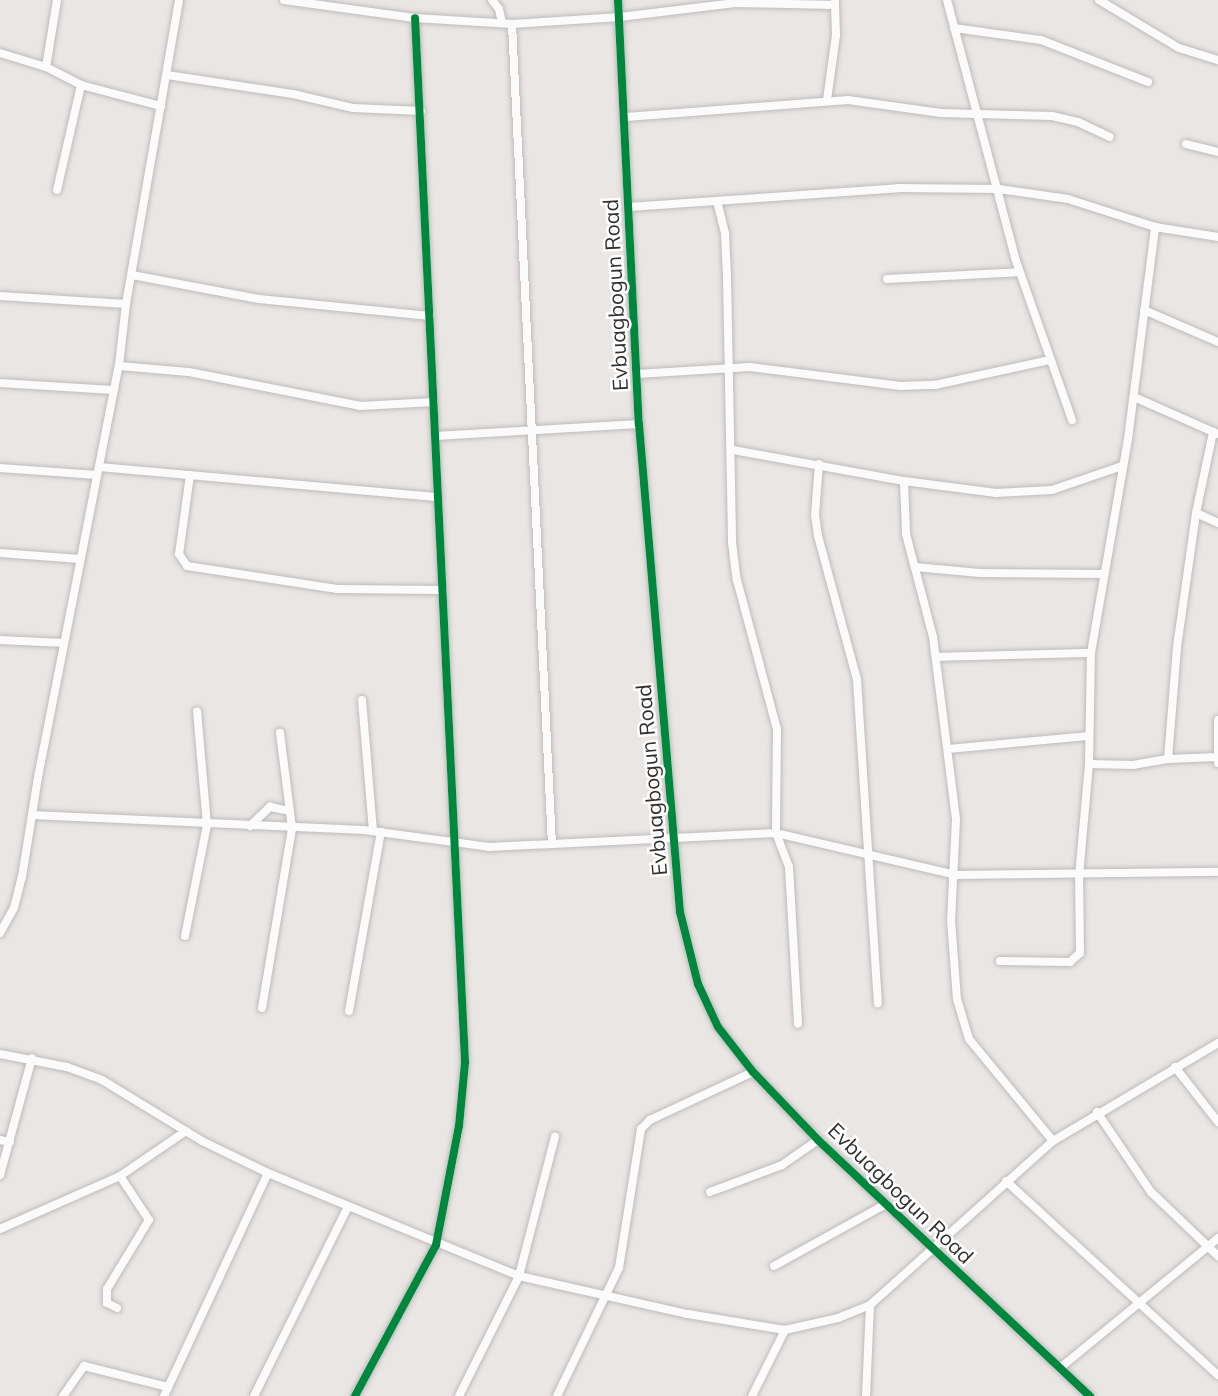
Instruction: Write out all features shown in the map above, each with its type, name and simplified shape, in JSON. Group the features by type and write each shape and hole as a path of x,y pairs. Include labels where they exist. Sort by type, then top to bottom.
{"street":[{"path":"46,67 57,0"},
{"path":"0,933 14,909 119,366 126,304 179,0"},
{"path":"284,0 415,18 512,24 621,17 735,3 835,2 836,34 827,100"},
{"path":"492,0 499,9 502,23"},
{"name":"Evbuagbogun Road","path":"618,0 621,17 626,117 639,424 680,912 698,984 718,1027 753,1072 818,1140 1090,1396"},
{"path":"947,0 999,189 1019,272 1072,420"},
{"path":"1099,0 1179,48 1218,60"},
{"path":"355,1396 436,1245 459,1126 465,1062 456,842 436,497 434,402 415,18"},
{"path":"512,24 552,844"},
{"path":"954,28 1041,40 1148,82"},
{"path":"0,53 46,67 81,86 161,106"},
{"path":"167,75 292,94 353,108 421,111"},
{"path":"57,190 81,86"},
{"path":"626,117 827,100 858,100 941,113 977,112 1052,116 1078,122 1110,137"},
{"path":"1186,144 1218,152"},
{"path":"629,207 898,188 999,189 1068,199 1155,227 1218,237"},
{"path":"717,201 725,234 733,450 732,542 736,580 777,729 776,833 789,867 798,1024"},
{"path":"1000,961 1070,962 1077,958 1082,942 1079,876 1089,764 1091,654 1102,574 1134,397 1155,227"},
{"path":"887,279 1019,272"},
{"path":"132,275 259,299 430,316"},
{"path":"0,296 126,304"},
{"path":"1144,310 1218,342"},
{"path":"637,374 750,367 901,386 935,385 1050,360"},
{"path":"119,366 189,372 360,406 434,402"},
{"path":"0,383 113,390"},
{"path":"1134,397 1215,433 1196,513 1177,647 1168,759"},
{"path":"435,436 639,424"},
{"path":"733,450 904,481 996,493 1052,490 1122,466"},
{"path":"819,464 815,515 857,680 878,1003"},
{"path":"0,468 190,476 436,497"},
{"path":"190,476 178,554 187,566 337,588 441,590"},
{"path":"904,481 906,534 936,657 956,819 956,875 951,920 957,999 969,1039 1053,1141"},
{"path":"1196,513 1218,523"},
{"path":"0,554 80,559"},
{"path":"915,567 980,573 1102,574"},
{"path":"0,640 64,643"},
{"path":"936,657 1091,654"},
{"path":"349,1011 377,831 362,700"},
{"path":"185,936 207,825 197,711"},
{"path":"1089,764 1133,765 1168,759 1217,760 1218,720"},
{"path":"262,1008 292,828 280,733"},
{"path":"948,749 1089,736"},
{"path":"250,826 270,807 290,811"},
{"path":"32,815 207,825 377,831 489,847 674,836 776,833 868,852 956,875 1079,876 1218,872"},
{"path":"0,1054 32,1058 102,1080 186,1131 268,1173 436,1245 519,1276 608,1296 784,1330 838,1318 870,1305 1053,1141 1096,1112 1218,1043"},
{"path":"0,1175 32,1058"},
{"path":"1175,1067 1218,1122"},
{"path":"556,1396 608,1296 626,1242 641,1128 650,1120 753,1072"},
{"path":"1096,1112 1150,1192 1218,1256"},
{"path":"0,1229 120,1176 186,1131"},
{"path":"459,1396 519,1276 555,1137"},
{"path":"0,1140 10,1142"},
{"path":"710,1192 782,1164 818,1140"},
{"path":"164,1396 268,1173"},
{"path":"117,1308 107,1303 107,1289 149,1220 120,1176"},
{"path":"1006,1181 1218,1375"},
{"path":"774,1266 886,1204"},
{"path":"254,1396 348,1207"},
{"path":"1060,1368 1218,1238"},
{"path":"866,1396 870,1305"},
{"path":"752,1396 784,1330"},
{"path":"63,1396 84,1366 168,1387"}],"cycle path":[{"path":"618,0 639,424 680,912 698,984 718,1027 753,1072 818,1140 1090,1396"},
{"path":"355,1396 436,1245 459,1126 465,1062 415,18"}]}
